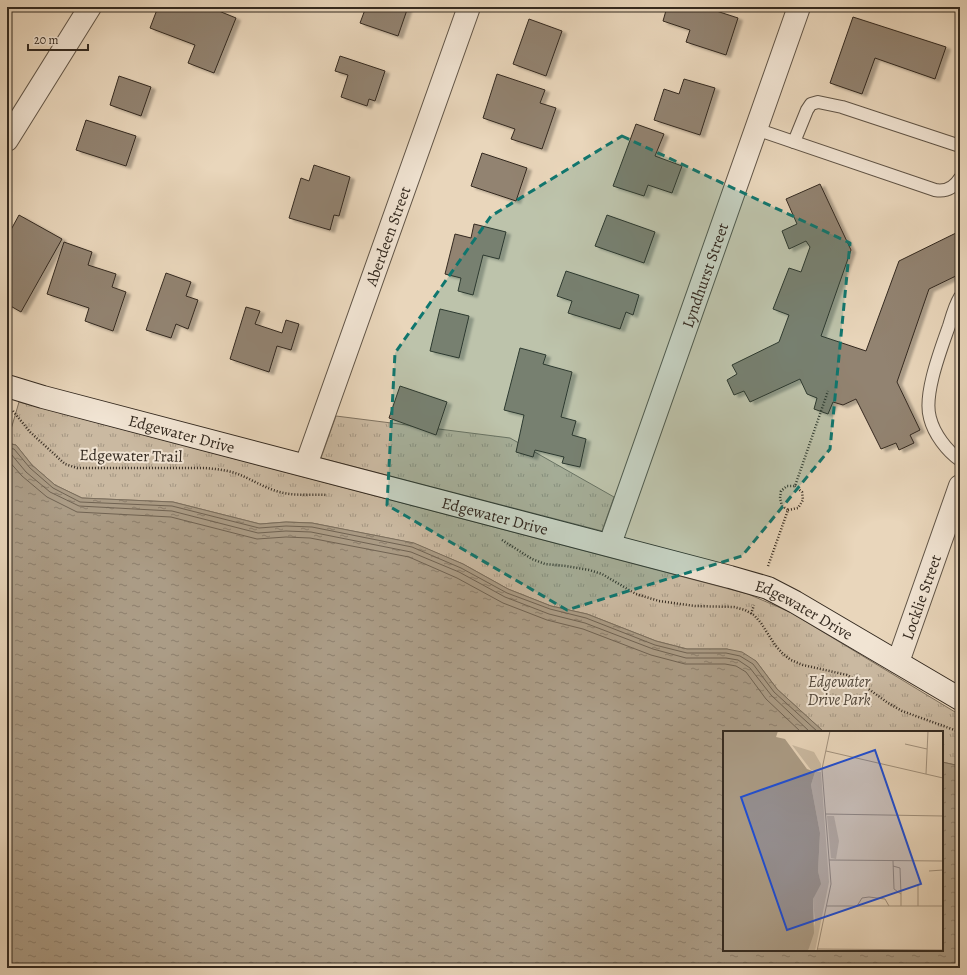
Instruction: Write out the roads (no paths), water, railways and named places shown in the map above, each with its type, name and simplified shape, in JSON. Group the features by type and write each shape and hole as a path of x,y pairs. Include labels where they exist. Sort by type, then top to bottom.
{"street":[{"path":"7,140 90,7"},
{"name":"Aberdeen Street","path":"306,465 470,7"},
{"name":"Lyndhurst Street","path":"610,544 799,7"},
{"name":"Edgewater Drive","path":"7,386 43,397 610,544 730,576 768,588 795,602 960,699"},
{"name":"Locklie Street","path":"898,662 960,486"}],"lane":[{"path":"794,142 810,104 818,102 842,107 960,146"},
{"path":"756,129 934,190 942,191 950,189 960,178"},
{"path":"960,297 935,366 929,401 930,418 936,431 950,453 960,460"}],"water":[{"path":"7,443 16,445 32,465 55,485 82,498 173,502 260,524 286,522 312,523 414,543 463,564 508,589 551,606 587,614 656,641 687,649 727,649 742,652 756,661 777,689 823,731 723,731 723,951 943,951 943,762 960,766 960,968 7,968"}],"park label":[{"name":"Edgewater Drive Park","path":"839,690"}]}
